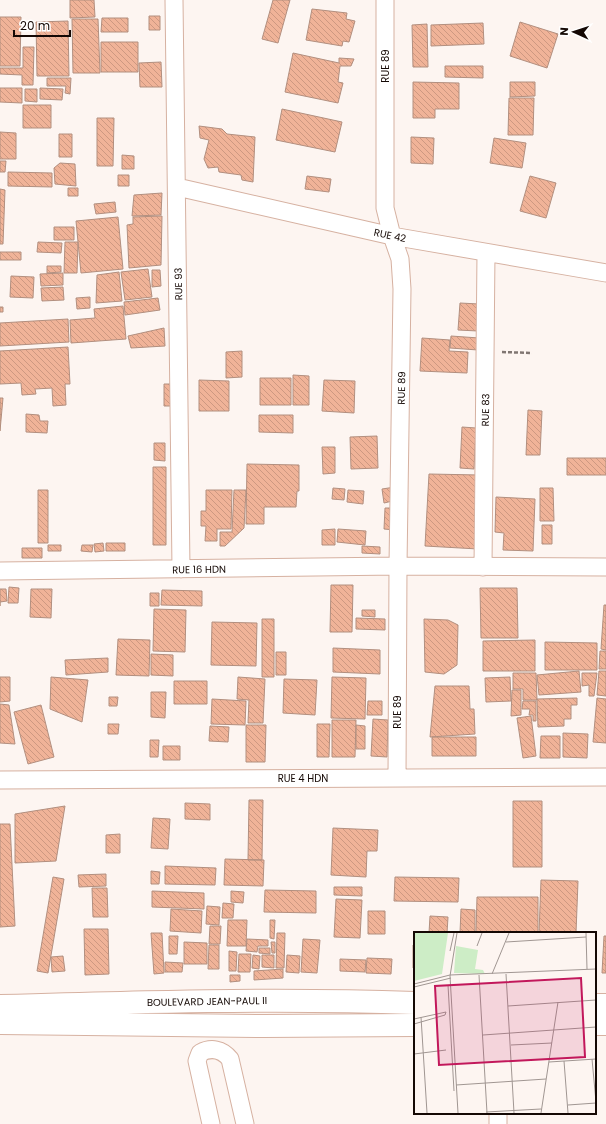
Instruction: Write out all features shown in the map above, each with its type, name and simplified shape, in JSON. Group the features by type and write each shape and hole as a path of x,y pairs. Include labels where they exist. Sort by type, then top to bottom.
{"main road":[{"name":"BOULEVARD JEAN-PAUL II","path":"0,1006 169,1001 342,1000 414,1003"},
{"path":"596,1005 606,1004"},
{"path":"0,1023 264,1026 414,1025"}],"street":[{"name":"RUE 93","path":"174,0 181,569"},
{"name":"RUE 89","path":"385,0 385,208 400,260 402,289 397,778"},
{"name":"RUE 42","path":"177,187 392,236 606,273"},
{"name":"RUE 83","path":"482,567 486,352 486,252"},
{"name":"RUE 16 HDN","path":"0,571 398,566 606,567"},
{"name":"RUE 4 HDN","path":"0,780 606,777"},
{"path":"211,1124 197,1062 200,1053 208,1049 225,1052 230,1059 244,1124"}],"path":[{"path":"486,352 532,353"}],"building":[{"path":"70,0 94,0 95,17 70,18"},
{"path":"273,0 290,0 278,43 262,39"},
{"path":"312,9 347,13 346,19 355,21 349,42 343,41 342,46 306,40"},
{"path":"149,16 160,16 160,30 149,30"},
{"path":"0,17 21,17 20,66 0,66"},
{"path":"102,18 128,18 128,32 101,32"},
{"path":"72,19 98,19 100,73 73,73"},
{"path":"68,21 69,76 37,76 36,22"},
{"path":"520,22 558,34 547,68 510,56"},
{"path":"483,23 484,44 431,46 431,25"},
{"path":"427,24 428,67 413,67 412,25"},
{"path":"101,42 138,42 138,72 101,72"},
{"path":"23,47 34,47 33,85 22,85 22,75 0,74 0,68 23,68"},
{"path":"293,53 339,63 339,58 354,59 351,66 340,66 338,82 343,83 338,103 285,92"},
{"path":"161,62 162,87 140,87 139,63"},
{"path":"445,66 483,66 483,78 445,77"},
{"path":"47,78 71,78 70,94 65,93 66,86 47,86"},
{"path":"413,82 459,83 459,109 435,109 435,118 413,118"},
{"path":"510,82 535,82 535,96 510,97"},
{"path":"0,88 22,88 22,103 0,102"},
{"path":"40,88 63,89 62,100 40,99"},
{"path":"25,89 37,89 37,102 25,101"},
{"path":"509,98 534,98 533,135 508,135"},
{"path":"23,105 51,105 51,128 23,128"},
{"path":"282,109 342,122 335,152 276,140"},
{"path":"97,118 114,118 113,166 97,166"},
{"path":"199,126 222,129 227,134 255,137 253,182 242,180 241,175 219,172 218,167 208,168 204,159 209,140 200,138"},
{"path":"0,132 16,133 16,159 0,159"},
{"path":"59,134 72,134 72,157 59,157"},
{"path":"411,137 434,138 433,164 411,163"},
{"path":"494,138 526,143 522,168 490,163"},
{"path":"122,155 134,156 134,169 122,169"},
{"path":"0,161 6,161 5,172 0,172"},
{"path":"60,163 75,164 76,186 55,184 54,168"},
{"path":"8,172 52,173 52,187 8,186"},
{"path":"118,175 129,175 129,186 118,186"},
{"path":"307,176 331,179 329,192 305,189"},
{"path":"530,176 556,183 546,218 520,211"},
{"path":"68,188 78,188 78,196 68,196"},
{"path":"0,189 5,190 3,244 0,244"},
{"path":"162,193 161,215 132,216 134,195"},
{"path":"115,202 116,212 96,214 94,204"},
{"path":"162,216 161,265 129,268 127,225 133,224 133,217"},
{"path":"118,217 123,269 81,273 76,221"},
{"path":"54,227 74,227 74,240 54,240"},
{"path":"38,242 62,243 61,253 37,252"},
{"path":"65,242 78,242 77,273 64,273"},
{"path":"0,252 21,252 21,260 0,260"},
{"path":"47,266 61,266 61,272 47,273"},
{"path":"148,269 152,297 125,300 121,272"},
{"path":"152,270 160,270 161,286 152,287"},
{"path":"119,272 122,301 96,303 97,275"},
{"path":"63,273 63,285 41,286 40,274"},
{"path":"11,276 34,277 33,298 10,297"},
{"path":"63,287 64,300 42,301 41,288"},
{"path":"90,297 90,308 77,309 76,298"},
{"path":"158,298 160,310 125,315 124,302"},
{"path":"460,303 479,304 478,331 458,330"},
{"path":"123,306 126,339 71,343 70,320 95,318 94,309"},
{"path":"0,307 3,307 3,312 0,312"},
{"path":"68,319 69,342 0,346 0,323"},
{"path":"164,328 165,346 131,348 128,336"},
{"path":"451,336 479,338 478,350 450,348"},
{"path":"422,338 450,340 449,351 468,352 467,373 420,371"},
{"path":"68,347 70,384 65,384 66,405 53,406 52,388 35,389 36,394 22,395 21,383 0,384 0,351"},
{"path":"242,351 242,377 226,378 226,352"},
{"path":"293,375 309,376 309,405 293,405"},
{"path":"260,378 291,378 291,405 260,405"},
{"path":"199,380 229,381 229,411 199,411"},
{"path":"324,380 355,381 354,413 322,411"},
{"path":"164,384 171,384 171,406 164,406"},
{"path":"0,398 3,398 0,431"},
{"path":"528,410 542,411 540,455 526,455"},
{"path":"26,414 39,415 40,421 48,421 47,433 26,432"},
{"path":"259,415 293,415 293,433 259,432"},
{"path":"462,427 476,428 474,469 460,468"},
{"path":"377,436 378,468 351,469 350,437"},
{"path":"154,443 165,443 165,461 154,460"},
{"path":"322,447 335,447 335,473 323,474"},
{"path":"567,458 606,458 606,475 567,475"},
{"path":"247,464 299,465 299,491 297,491 296,507 264,507 264,524 246,524"},
{"path":"153,467 166,467 166,545 153,545"},
{"path":"429,474 479,475 478,549 425,546"},
{"path":"395,487 397,500 384,503 382,489"},
{"path":"333,488 345,489 344,500 332,499"},
{"path":"540,488 553,488 554,521 540,521"},
{"path":"38,490 48,490 48,543 38,543"},
{"path":"206,490 232,490 231,529 217,529 217,541 205,541 206,526 201,526 201,511 206,511"},
{"path":"234,490 246,490 244,528 225,546 220,546 220,532 232,532"},
{"path":"348,490 364,491 363,504 347,502"},
{"path":"496,497 535,499 533,551 503,550 504,533 495,532"},
{"path":"385,508 396,508 395,530 384,529"},
{"path":"542,525 552,525 552,544 542,544"},
{"path":"335,529 335,545 322,545 322,530"},
{"path":"338,529 366,531 365,545 337,542"},
{"path":"103,543 104,551 95,552 94,544"},
{"path":"106,543 125,543 125,551 106,551"},
{"path":"48,545 61,545 61,551 48,551"},
{"path":"82,545 93,545 92,552 81,551"},
{"path":"362,546 380,547 380,554 362,553"},
{"path":"22,548 42,548 42,558 22,558"},
{"path":"331,585 353,585 352,632 330,632"},
{"path":"9,587 19,588 18,603 8,603"},
{"path":"480,588 517,588 518,638 481,638"},
{"path":"0,589 6,589 7,601 0,602"},
{"path":"31,589 52,589 51,618 30,617"},
{"path":"162,590 202,591 202,606 161,605"},
{"path":"150,593 159,593 159,606 150,606"},
{"path":"604,605 606,605 606,650 601,649"},
{"path":"154,609 186,610 185,652 153,651"},
{"path":"362,610 375,610 375,617 362,616"},
{"path":"356,618 385,619 385,630 356,629"},
{"path":"262,619 274,619 274,677 262,677"},
{"path":"424,619 448,620 458,625 457,665 444,674 425,672"},
{"path":"212,622 257,623 256,666 211,665"},
{"path":"118,639 150,640 149,676 116,675"},
{"path":"535,640 535,671 483,671 483,641"},
{"path":"545,642 597,643 597,670 545,670"},
{"path":"333,648 380,650 380,674 333,672"},
{"path":"600,651 606,651 606,669 599,669"},
{"path":"276,652 286,652 286,675 276,675"},
{"path":"151,654 173,655 173,676 151,675"},
{"path":"108,658 108,672 66,675 65,660"},
{"path":"579,671 581,692 539,695 537,675"},
{"path":"599,671 606,671 606,696 597,695"},
{"path":"513,673 536,673 537,700 523,700 523,689 513,689"},
{"path":"582,673 597,673 594,696 589,696 589,685 582,686"},
{"path":"0,677 10,677 10,701 0,702"},
{"path":"51,677 88,680 82,722 50,709"},
{"path":"238,677 265,679 263,723 248,723 249,700 237,699"},
{"path":"332,677 366,678 365,719 331,718"},
{"path":"510,677 511,701 486,702 485,678"},
{"path":"284,679 317,680 315,715 283,713"},
{"path":"174,681 207,681 207,704 174,704"},
{"path":"435,686 469,686 470,709 474,709 475,734 430,737"},
{"path":"512,690 521,690 521,715 511,716"},
{"path":"151,692 166,692 165,718 151,717"},
{"path":"109,697 118,697 117,706 109,706"},
{"path":"577,698 577,705 571,705 571,719 564,719 564,726 538,727 537,699"},
{"path":"597,698 606,699 606,743 593,742"},
{"path":"212,699 246,701 245,725 211,724"},
{"path":"368,701 382,701 382,715 367,715"},
{"path":"523,701 536,701 536,721 533,721 533,715 529,715 530,709 522,709"},
{"path":"0,704 9,705 15,744 0,743"},
{"path":"41,705 54,757 28,764 14,712"},
{"path":"531,716 536,756 523,758 517,718"},
{"path":"373,719 388,720 387,757 371,756"},
{"path":"332,720 356,720 355,757 332,757"},
{"path":"108,724 119,724 118,734 108,734"},
{"path":"317,724 330,724 329,757 317,757"},
{"path":"246,725 266,725 265,762 246,762"},
{"path":"356,725 365,726 365,749 356,749"},
{"path":"210,726 229,727 228,742 209,741"},
{"path":"563,733 588,734 587,758 563,757"},
{"path":"541,736 560,736 560,758 540,758"},
{"path":"432,737 476,737 476,756 432,756"},
{"path":"150,740 159,740 158,757 150,757"},
{"path":"163,746 180,746 180,760 163,760"},
{"path":"249,800 263,800 262,860 248,860"},
{"path":"513,801 542,801 542,867 513,867"},
{"path":"185,803 210,804 210,820 185,819"},
{"path":"65,806 56,861 15,863 15,814"},
{"path":"153,818 170,819 168,849 151,848"},
{"path":"0,824 10,824 15,926 0,927"},
{"path":"333,828 378,830 377,851 367,851 366,877 331,875"},
{"path":"120,834 120,853 106,853 106,835"},
{"path":"225,859 264,860 263,886 224,885"},
{"path":"165,866 216,868 215,885 165,884"},
{"path":"151,871 160,872 159,884 151,884"},
{"path":"106,874 106,886 79,887 78,875"},
{"path":"53,877 64,879 48,973 37,971"},
{"path":"395,877 459,878 458,902 394,901"},
{"path":"541,880 578,881 576,932 539,932"},
{"path":"334,887 362,887 362,896 334,895"},
{"path":"92,888 107,888 108,917 93,917"},
{"path":"265,890 316,891 316,913 264,912"},
{"path":"152,891 204,893 204,909 152,907"},
{"path":"231,891 244,892 243,903 231,902"},
{"path":"477,897 538,897 538,932 476,932"},
{"path":"336,899 362,900 360,938 334,937"},
{"path":"223,903 234,904 233,918 222,918"},
{"path":"207,906 220,907 219,925 206,924"},
{"path":"171,909 202,911 201,933 170,931"},
{"path":"461,909 475,910 475,932 460,932"},
{"path":"368,911 385,911 385,934 368,934"},
{"path":"430,916 448,917 447,932 429,932"},
{"path":"228,920 247,920 246,946 227,946"},
{"path":"270,920 275,920 274,939 270,938"},
{"path":"210,926 221,926 220,944 209,944"},
{"path":"84,929 108,929 109,974 85,975"},
{"path":"151,933 162,933 164,973 154,974"},
{"path":"277,933 285,933 284,968 276,968"},
{"path":"169,936 178,936 177,954 169,954"},
{"path":"604,936 606,936 606,973 602,973"},
{"path":"247,939 268,940 268,946 258,946 257,952 246,951"},
{"path":"303,939 320,940 317,973 301,972"},
{"path":"184,942 207,943 207,964 184,964"},
{"path":"271,942 275,942 275,953 272,953"},
{"path":"209,945 219,945 219,969 208,969"},
{"path":"413,945 414,945 414,968"},
{"path":"259,948 270,948 270,954 259,953"},
{"path":"229,951 237,952 236,971 229,971"},
{"path":"239,954 251,954 250,972 238,972"},
{"path":"253,955 260,956 259,969 252,968"},
{"path":"262,955 274,955 274,968 262,967"},
{"path":"287,955 300,956 299,973 286,972"},
{"path":"63,956 65,971 52,972 51,957"},
{"path":"367,958 392,959 391,974 366,973"},
{"path":"340,959 366,960 365,972 340,971"},
{"path":"165,962 183,963 182,972 165,972"},
{"path":"283,969 283,978 254,980 254,971"},
{"path":"230,975 240,975 240,981 230,982"}]}
